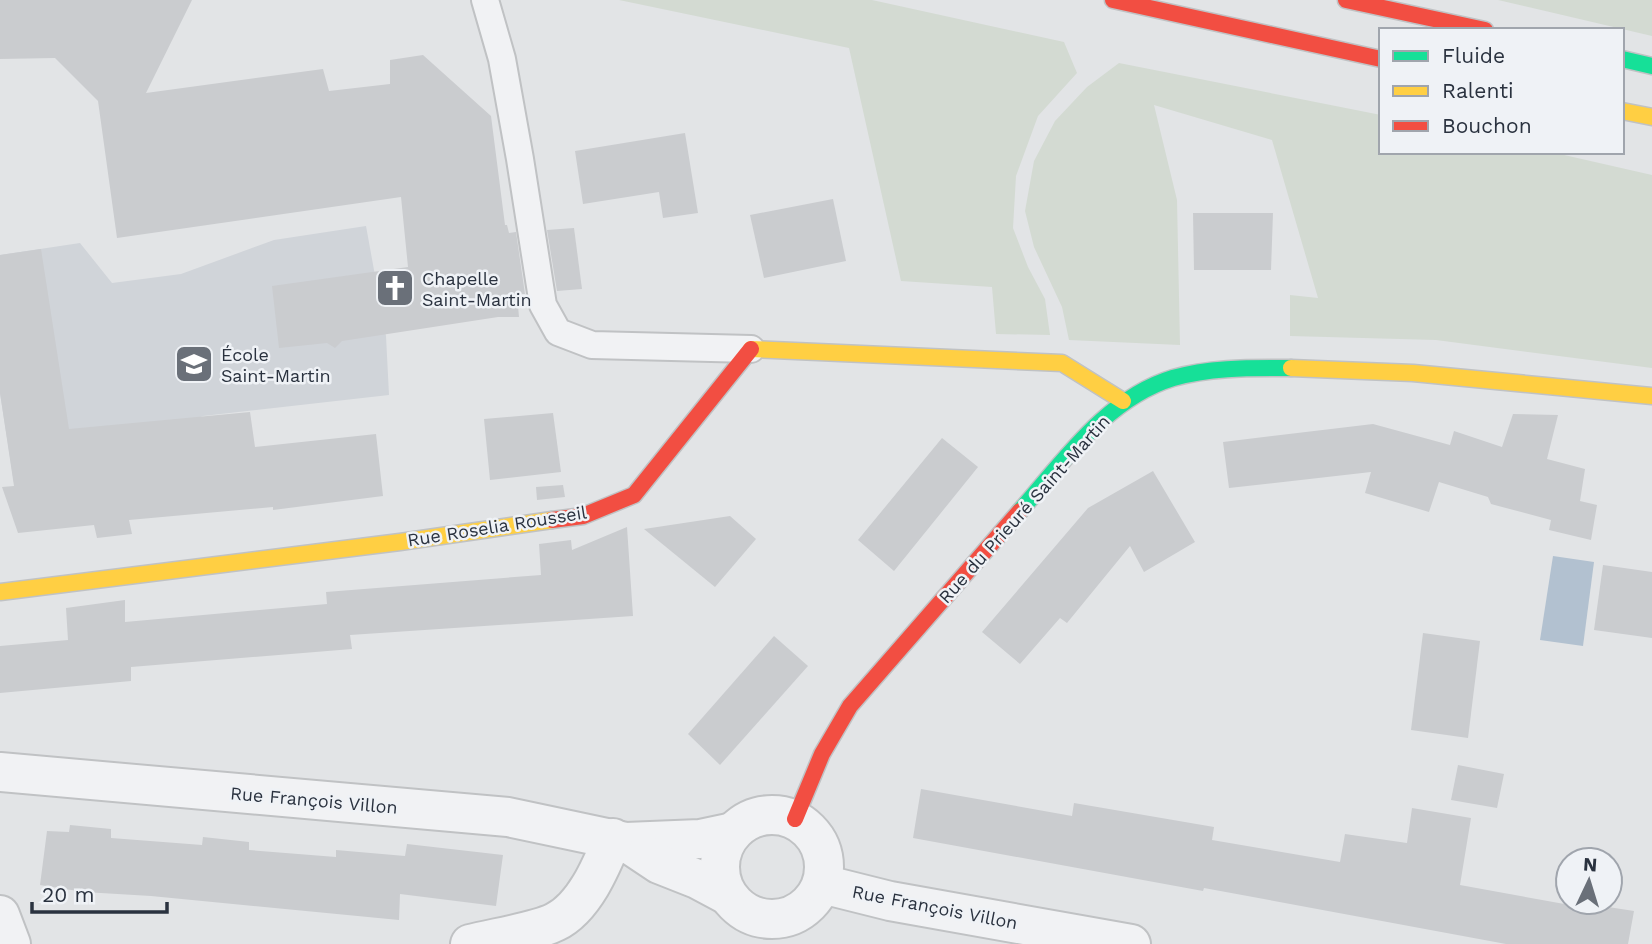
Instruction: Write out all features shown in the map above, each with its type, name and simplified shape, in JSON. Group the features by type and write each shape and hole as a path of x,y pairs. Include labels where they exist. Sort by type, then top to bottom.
{"main road":[{"path":"1113,0 1379,59"},
{"path":"1346,0 1476,28"},
{"path":"1624,59 1652,66"},
{"path":"1624,111 1652,117"},
{"path":"751,349 1031,359 1062,363 1123,401"},
{"name":"Rue Roselia Rousseil","path":"0,592 400,542 583,516 634,495 751,349"},
{"name":"Rue du Prieuré Saint-Martin","path":"795,820 822,754 850,706 1090,432 1123,401 1161,382 1197,373 1326,367 1399,370 1652,396"}],"street":[{"name":"Rue François Villon","path":"0,772 508,817 619,840 700,839 733,832"},
{"path":"769,815 795,820 806,826 821,847 825,871 822,884 809,906 786,918 771,932 727,895 719,862 724,846 733,832 755,817 769,815"},
{"path":"470,944 553,923 569,913 619,840"},
{"name":"Rue François Villon","path":"619,840 659,863 727,895"},
{"name":"Rue François Villon","path":"822,884 890,901 1131,944"},
{"path":"0,915 11,944"}],"lane":[{"path":"485,0 504,72 543,305 558,332 592,345 751,349"}],"shaded area":[{"path":"619,0 872,0 1064,42 1077,73 1038,116 1016,176 1013,228 1028,267 1045,299 1050,335 996,334 992,287 901,281 849,48"},
{"path":"1498,0 1652,0 1652,36"},
{"path":"1119,63 1379,115 1379,154 1560,154 1652,175 1652,368 1436,340 1290,336 1290,295 1318,298 1272,140 1154,105 1177,200 1180,345 1069,340 1062,307 1034,247 1025,211 1034,161 1055,121 1087,87"},
{"name":"École Saint-Martin","path":"366,226 386,336 389,395 203,416 14,483 0,393 0,255 80,243 112,283 181,274 274,240"}],"water":[{"path":"1553,556 1594,562 1583,646 1540,640"}],"building":[{"path":"0,0 192,0 146,93 323,69 329,91 390,84 390,60 423,55 491,116 505,225 509,233 516,232 525,294 517,295 519,317 498,317 342,341 335,348 327,343 279,348 272,286 408,267 401,197 117,238 98,101 55,58 0,59"},
{"path":"685,133 698,213 663,218 659,192 583,204 575,151"},
{"path":"833,199 846,261 764,278 750,215"},
{"path":"1193,213 1273,213 1271,270 1194,270"},
{"path":"574,228 582,289 557,291 547,230"},
{"path":"41,249 69,429 250,412 255,447 376,434 383,496 273,510 273,507 129,520 132,534 97,538 94,525 18,533 2,487 14,486 0,393 0,255"},
{"path":"553,413 561,472 490,480 484,419"},
{"path":"1513,414 1558,415 1547,459 1585,469 1580,501 1597,505 1591,540 1549,530 1551,520 1491,504 1488,497 1439,482 1429,512 1365,493 1371,472 1229,488 1223,442 1373,424 1450,445 1454,431 1502,447"},
{"path":"942,438 978,467 894,571 858,540"},
{"path":"1153,471 1195,542 1144,572 1130,546 1067,623 1060,618 1020,664 982,632 1088,508"},
{"path":"563,485 565,497 537,500 536,487"},
{"path":"730,516 756,539 715,587 644,529"},
{"path":"627,527 633,616 350,635 352,649 131,667 131,681 0,693 0,646 68,640 66,608 125,600 125,622 327,604 326,592 541,575 539,544 571,540 572,550"},
{"path":"1603,565 1652,572 1652,638 1594,630"},
{"path":"1423,633 1480,641 1468,738 1411,730"},
{"path":"774,636 808,666 720,765 688,734"},
{"path":"1458,765 1504,774 1497,808 1451,800"},
{"path":"921,789 1072,816 1074,803 1214,827 1212,840 1340,862 1345,834 1407,843 1412,808 1471,818 1460,885 1554,902 1554,916 1624,916 1624,909 1634,911 1628,944 1506,944 913,838"},
{"path":"70,825 111,829 111,838 202,845 203,837 249,842 249,850 336,857 336,850 405,856 407,844 503,855 496,906 400,894 399,920 84,892 40,885 47,831 69,832"}],"traffic: fast":[{"path":"1624,59 1652,66"},
{"path":"1020,511 1088,433 1127,400 1149,387 1173,378 1202,372 1291,368"}],"traffic: slow":[{"path":"1624,111 1652,117"},
{"path":"751,349 1062,363 1123,401"},
{"path":"1291,368 1413,373 1652,396"},
{"path":"0,592 400,542 552,520"}],"traffic: jam":[{"path":"1113,0 1379,59"},
{"path":"1346,0 1476,28"},
{"path":"552,520 583,516 634,495 751,349"},
{"path":"795,819 822,754 850,706 1020,511"}],"place":[{"name":"Chapelle Saint-Martin","path":"395,288"},
{"name":"École Saint-Martin","path":"194,364"}]}
